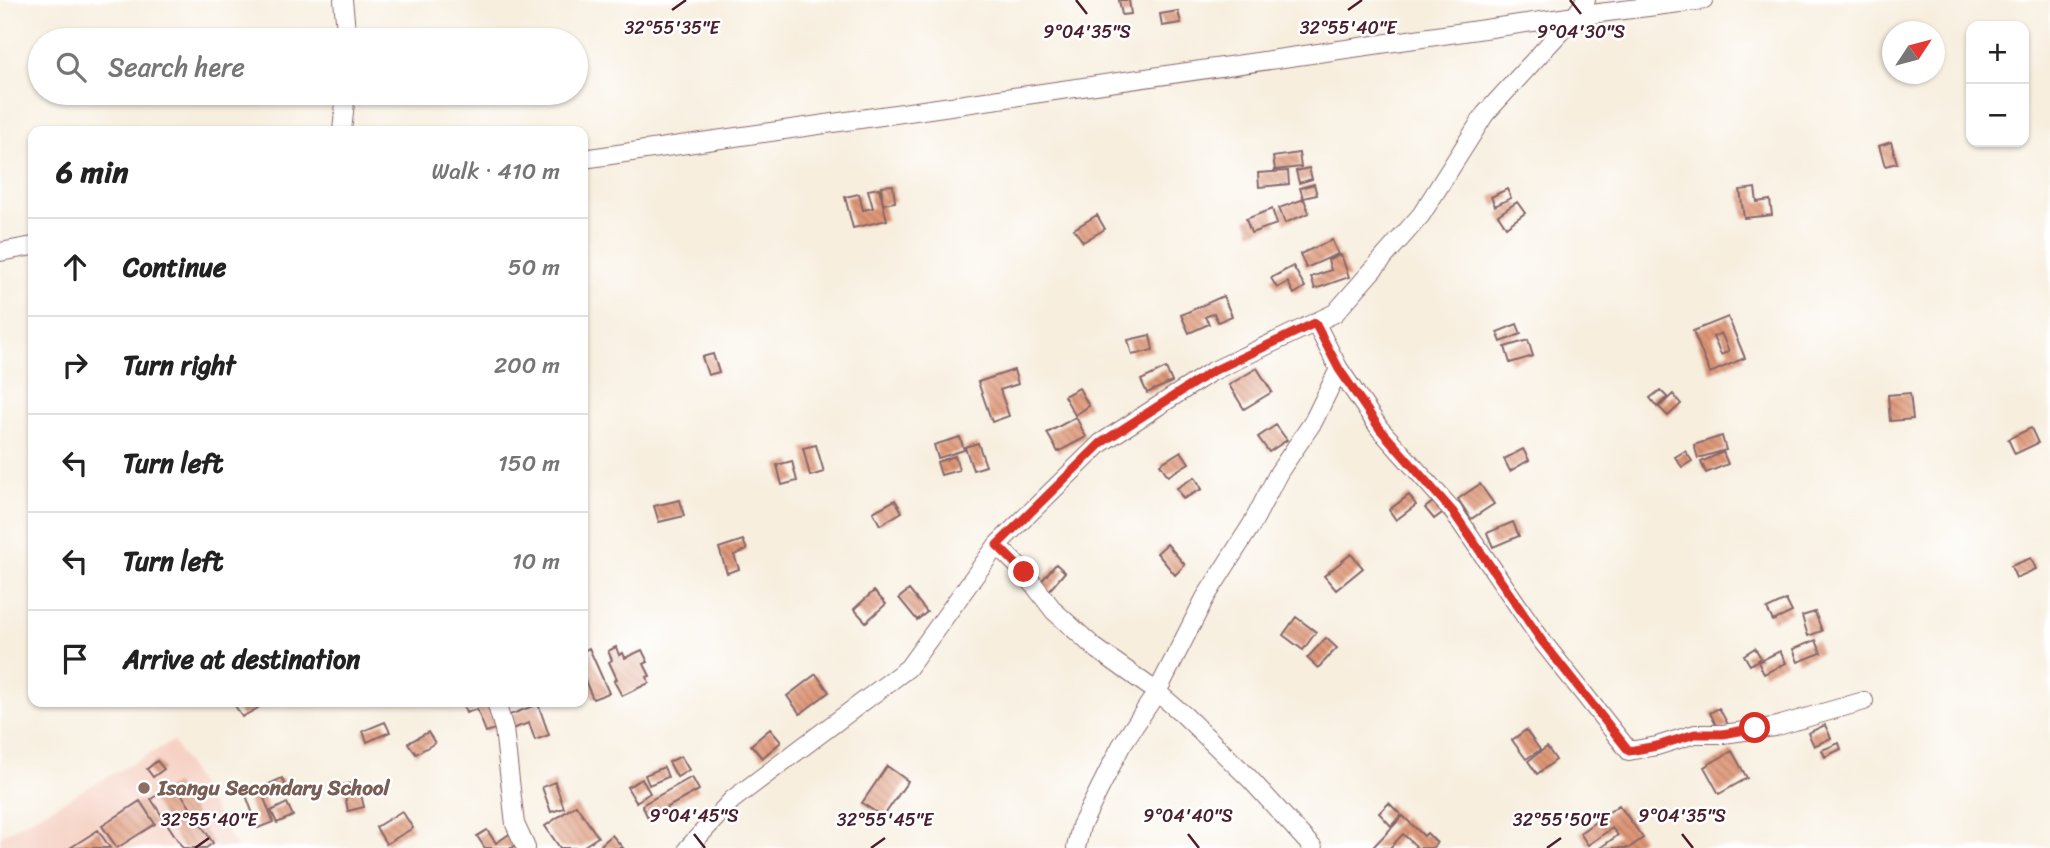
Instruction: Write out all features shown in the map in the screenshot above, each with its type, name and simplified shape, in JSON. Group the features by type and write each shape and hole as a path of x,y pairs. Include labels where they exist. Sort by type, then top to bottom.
{"street":[{"path":"343,0 346,28"},
{"path":"688,848 732,800 908,668 997,545 1101,443 1211,372 1335,313 1420,215 1485,114 1575,16 1586,0"},
{"path":"588,158 1575,16 1704,0"},
{"path":"343,126 345,105"},
{"path":"0,252 28,247"},
{"path":"1315,323 1339,369 1380,429 1453,512 1542,641 1629,751 1657,746 1695,734 1723,734 1774,727 1864,701"},
{"path":"1076,848 1081,826 1121,746 1157,692 1205,598 1252,524 1279,472 1313,422 1339,369"},
{"path":"997,545 1024,572 1054,611 1094,647 1157,692 1250,779 1313,848"},
{"path":"497,707 504,729 515,824 526,848"}],"shaded area":[{"name":"Isangu Secondary School","path":"173,741 237,848 0,848 0,836"}],"building":[{"path":"1119,0 1129,0 1131,14 1122,15"},
{"path":"1178,11 1181,23 1162,26 1160,14"},
{"path":"1891,142 1897,163 1885,166 1879,146"},
{"path":"1299,153 1301,167 1275,170 1273,157"},
{"path":"1309,168 1312,179 1299,183 1296,171"},
{"path":"1288,171 1289,184 1259,187 1258,173"},
{"path":"1314,184 1317,195 1303,198 1300,188"},
{"path":"893,185 895,202 883,204 881,186"},
{"path":"879,188 887,220 853,228 845,197 859,194 863,210 873,208 868,190"},
{"path":"1755,188 1757,202 1770,200 1772,215 1744,218 1740,190"},
{"path":"1507,189 1511,198 1495,206 1491,197"},
{"path":"1304,199 1309,213 1285,223 1279,208"},
{"path":"1517,202 1525,213 1506,227 1498,215"},
{"path":"1272,209 1277,224 1251,233 1246,219"},
{"path":"1097,215 1105,229 1083,242 1074,229"},
{"path":"1332,240 1338,254 1306,268 1300,254"},
{"path":"1341,255 1349,277 1315,289 1311,277 1331,270 1328,260"},
{"path":"1293,266 1305,287 1294,294 1288,282 1277,288 1271,278"},
{"path":"1223,296 1232,316 1218,322 1214,313 1205,317 1209,324 1189,333 1181,315"},
{"path":"1728,317 1745,358 1710,373 1693,331","holes":["1721,333 1729,351 1721,355 1713,337"]},
{"path":"1517,324 1521,334 1501,342 1497,332"},
{"path":"1150,335 1153,350 1132,355 1128,340"},
{"path":"1528,340 1533,356 1510,363 1505,347"},
{"path":"713,354 719,372 708,375 702,357"},
{"path":"1166,368 1172,382 1147,393 1141,380"},
{"path":"1257,368 1272,392 1244,409 1229,385"},
{"path":"1014,370 1018,384 1000,390 1009,416 992,422 978,382"},
{"path":"1079,388 1089,406 1075,415 1064,396"},
{"path":"1660,390 1667,397 1657,407 1650,398"},
{"path":"1910,393 1913,419 1890,421 1888,395"},
{"path":"1673,394 1681,404 1668,416 1659,407"},
{"path":"1076,417 1086,437 1058,452 1047,433"},
{"path":"1276,425 1287,440 1269,452 1258,437"},
{"path":"2031,428 2038,443 2015,454 2008,439"},
{"path":"1722,436 1726,450 1698,458 1694,445"},
{"path":"960,437 964,450 938,458 934,445"},
{"path":"978,443 986,466 973,470 965,447"},
{"path":"816,445 824,472 810,476 803,448"},
{"path":"1523,449 1529,460 1510,471 1504,459"},
{"path":"1181,451 1189,463 1168,476 1160,464"},
{"path":"1685,451 1692,461 1682,467 1675,457"},
{"path":"1723,452 1728,464 1706,473 1701,462"},
{"path":"955,456 959,470 941,475 937,462"},
{"path":"792,461 797,481 782,485 777,465"},
{"path":"1195,477 1202,489 1183,499 1177,488"},
{"path":"1480,484 1494,504 1471,519 1458,499"},
{"path":"1409,495 1416,505 1396,520 1389,510"},
{"path":"1437,499 1446,510 1434,519 1425,508"},
{"path":"680,500 684,516 659,522 654,506"},
{"path":"895,500 902,512 880,525 873,512"},
{"path":"1513,522 1519,536 1493,547 1487,533"},
{"path":"743,540 747,550 734,555 739,569 727,573 719,548"},
{"path":"1167,544 1185,565 1175,575 1157,553"},
{"path":"1351,554 1363,568 1336,590 1324,576"},
{"path":"2031,558 2036,569 2016,578 2011,566"},
{"path":"1056,564 1065,572 1048,592 1039,584"},
{"path":"909,590 927,612 917,620 899,598"},
{"path":"874,591 886,604 866,622 854,609"},
{"path":"1786,600 1792,612 1773,621 1767,609"},
{"path":"1815,612 1822,631 1808,636 1802,616"},
{"path":"1296,617 1316,632 1303,650 1283,635"},
{"path":"1326,638 1337,648 1318,668 1307,658"},
{"path":"1816,640 1821,653 1798,662 1793,649"},
{"path":"616,647 619,655 623,653 625,658 642,650 648,662 644,664 650,676 647,677 649,683 622,696 614,681 617,679 609,662 612,660 608,651"},
{"path":"588,648 609,693 593,699 588,688"},
{"path":"1755,648 1761,658 1750,665 1744,655"},
{"path":"1780,651 1786,663 1764,674 1758,662"},
{"path":"816,674 829,692 800,714 787,696"},
{"path":"236,707 258,708 242,717"},
{"path":"464,707 493,707 501,727 486,732 477,709 466,713"},
{"path":"530,707 539,707 549,735 535,740 529,723 512,729 507,716"},
{"path":"1719,708 1729,726 1719,731 1710,713"},
{"path":"385,722 390,732 367,742 363,731"},
{"path":"1825,725 1831,738 1814,746 1808,733"},
{"path":"770,729 781,742 762,758 751,745"},
{"path":"1526,730 1540,750 1526,759 1512,740"},
{"path":"428,732 435,743 416,754 408,743"},
{"path":"1839,743 1841,749 1825,757 1822,750"},
{"path":"1547,747 1556,760 1537,774 1528,761"},
{"path":"1732,751 1747,778 1719,794 1704,767"},
{"path":"681,756 689,770 677,777 669,762"},
{"path":"157,761 164,769 153,777 147,769"},
{"path":"887,766 908,781 883,817 862,803"},
{"path":"664,767 668,777 649,785 645,775"},
{"path":"692,777 699,790 648,818 642,805"},
{"path":"282,778 288,790 273,797 267,785"},
{"path":"642,779 650,793 636,802 627,787"},
{"path":"358,782 364,807 348,811 343,785"},
{"path":"555,782 564,808 551,812 542,787"},
{"path":"175,784 213,843 206,848 183,848 151,799"},
{"path":"261,790 273,822 258,828 246,795"},
{"path":"140,801 155,824 117,848 102,826"},
{"path":"287,803 293,816 277,823 271,811"},
{"path":"1389,803 1401,815 1391,826 1379,813"},
{"path":"576,805 598,837 581,848 560,848 545,826"},
{"path":"1619,805 1643,838 1629,848 1600,848 1618,835 1612,828 1588,845 1580,833"},
{"path":"402,811 413,828 386,844 376,827"},
{"path":"1403,816 1424,836 1427,833 1437,843 1432,848 1414,848 1416,846 1403,834 1390,848 1372,848"},
{"path":"98,830 110,848 70,848"},
{"path":"487,830 496,843 511,833 518,844 512,848 485,848 477,836"},
{"path":"612,835 623,848 604,848 601,845"}],"place":[{"name":"Isangu Secondary School","path":"144,788"}],"route":[{"path":"1024,572 997,545 1101,443 1211,372 1315,323 1339,369 1380,429 1453,512 1542,641 1629,751 1657,746 1695,734 1723,734 1755,728"}]}
